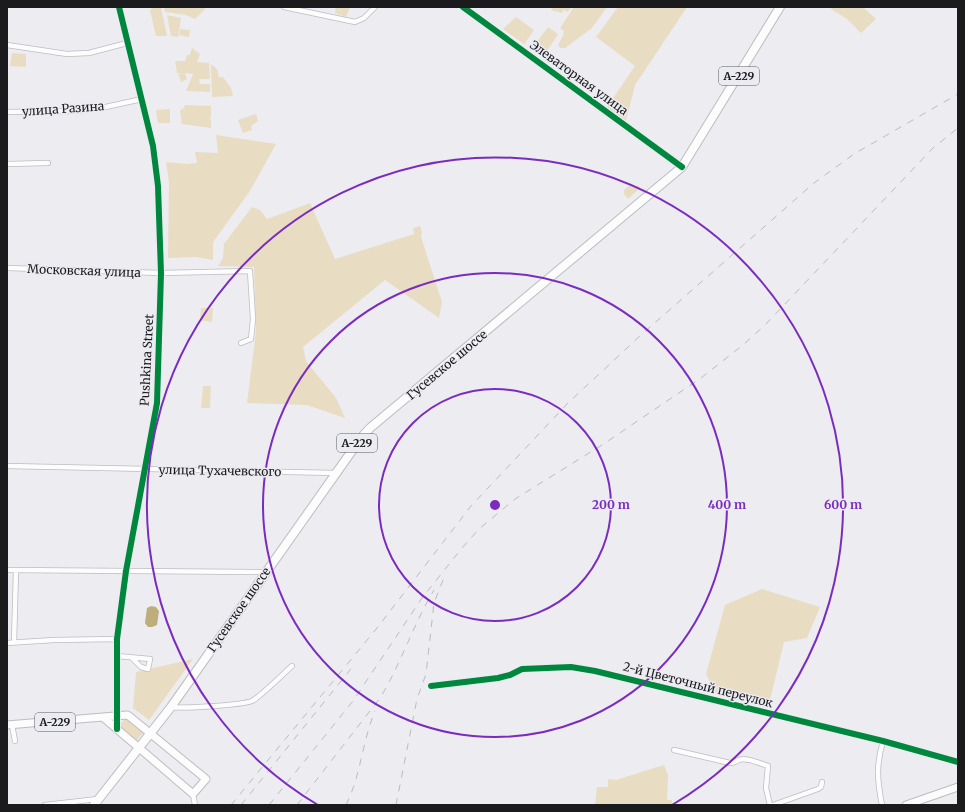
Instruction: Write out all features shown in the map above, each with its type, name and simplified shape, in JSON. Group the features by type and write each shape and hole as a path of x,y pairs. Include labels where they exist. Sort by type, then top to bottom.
{"highway":[{"name":"Гусевское шоссе","path":"97,802 171,707 336,472 370,428 682,167 780,7"}],"main road":[{"path":"126,715 132,717 206,778 193,794 104,718 126,715"},
{"name":"А-229","path":"10,725 104,718"},
{"path":"906,805 958,787"}],"street":[{"name":"Pushkina Street","path":"117,729 117,639 126,571 157,402 162,274 158,186 153,146 119,7"},
{"path":"284,7 355,22 364,18 375,7"},
{"name":"Элеваторная улица","path":"463,7 682,167"},
{"path":"7,45 67,54 89,53 127,43"},
{"name":"улица Разина","path":"7,112 81,110 101,108 142,99"},
{"path":"7,164 48,163"},
{"name":"Московская улица","path":"7,268 162,274 250,271 253,319 251,339 241,343"},
{"name":"улица Тухачевского","path":"7,466 336,472"},
{"path":"7,570 266,572"},
{"path":"14,642 16,570"},
{"path":"7,643 54,640 117,639"},
{"path":"117,656 130,657"},
{"path":"171,707 180,708 252,700 292,666"},
{"name":"2-й Цветочный переулок","path":"431,686 498,678 510,675 522,669 571,667 595,671 883,741 958,762"},
{"path":"10,725 15,741"},
{"path":"882,805 878,784 877,763 883,741"},
{"path":"674,750 730,763 736,763 740,759 746,759 768,766 766,788 771,805 818,789 821,787 822,782"},
{"path":"193,794 195,805"},
{"path":"45,805 97,802"}],"shaded area":[{"path":"153,7 161,7 167,36 156,36 150,10"},
{"path":"164,7 203,7 205,9 195,19 186,15 165,12"},
{"path":"336,7 350,7 346,17 335,13"},
{"path":"553,7 572,7 567,12 564,10 561,13 555,12 551,9"},
{"path":"574,7 607,7 592,28 565,48 560,48 558,45 564,31 560,28"},
{"path":"618,7 687,7 635,85 626,121 607,107 635,66 596,37"},
{"path":"832,7 863,7 876,19 861,33 847,19 831,9"},
{"path":"167,15 181,18 178,37 171,36"},
{"path":"516,17 534,30 524,44 503,29"},
{"path":"548,27 558,34 545,54 534,46"},
{"path":"180,29 190,30 189,37 179,35"},
{"path":"192,48 200,54 197,62 209,63 210,79 199,79 200,84 210,84 210,92 186,91 193,74 185,73 187,79 181,82 178,74 182,73 177,73 175,61 185,61 187,55 190,55"},
{"path":"12,53 26,54 26,67 10,66"},
{"path":"211,64 217,69 219,77 223,77 231,88 233,96 212,97"},
{"path":"185,105 211,106 211,117 209,119 211,119 211,128 182,124 180,110 183,109"},
{"path":"170,109 170,123 158,123 156,110"},
{"path":"256,114 258,121 251,126 252,130 243,133 238,120"},
{"path":"216,135 276,144 250,191 213,242 213,260 196,257 168,258 169,182 166,162 187,164 197,163 195,152 218,153"},
{"path":"630,185 635,187 638,185 640,188 628,199 624,194 624,190"},
{"path":"310,203 335,259 414,234 413,228 420,226 422,232 421,237 442,302 439,318 385,280 303,347 306,361 336,398 345,418 307,405 247,403 256,331 254,267 218,266 223,258 224,244 252,207 260,210 267,219"},
{"path":"201,308 213,308 212,322 200,320"},
{"path":"203,386 211,386 210,408 201,408"},
{"path":"762,589 820,607 807,638 784,642 768,708 715,693 706,674 725,605"},
{"path":"151,606 156,607 159,611 157,625 148,627 145,623 147,608"},
{"path":"193,659 149,720 133,708 136,672"},
{"path":"126,717 144,732 136,741 119,726"},
{"path":"664,765 668,775 667,800 672,800 672,805 595,805 597,787 608,787 608,779 616,780"}],"railway":[{"path":"231,805 377,628 471,506 568,403 641,335 814,183 854,154 958,94"},
{"path":"269,805 353,701 422,598 479,529 515,499 602,445 701,378 743,345 765,325 933,148 958,128"},
{"path":"396,805 417,699 426,674 434,603 445,575"},
{"path":"297,805 380,698 434,590"},
{"path":"241,805 354,665"},
{"path":"346,805 355,782 375,711"}],"cycle path":[{"path":"117,729 117,639 126,571 157,403 161,273 158,186 153,146 119,7"},
{"path":"463,7 682,167"},
{"path":"431,686 498,678 510,675 522,669 571,667 595,671 883,741 958,762"}]}
